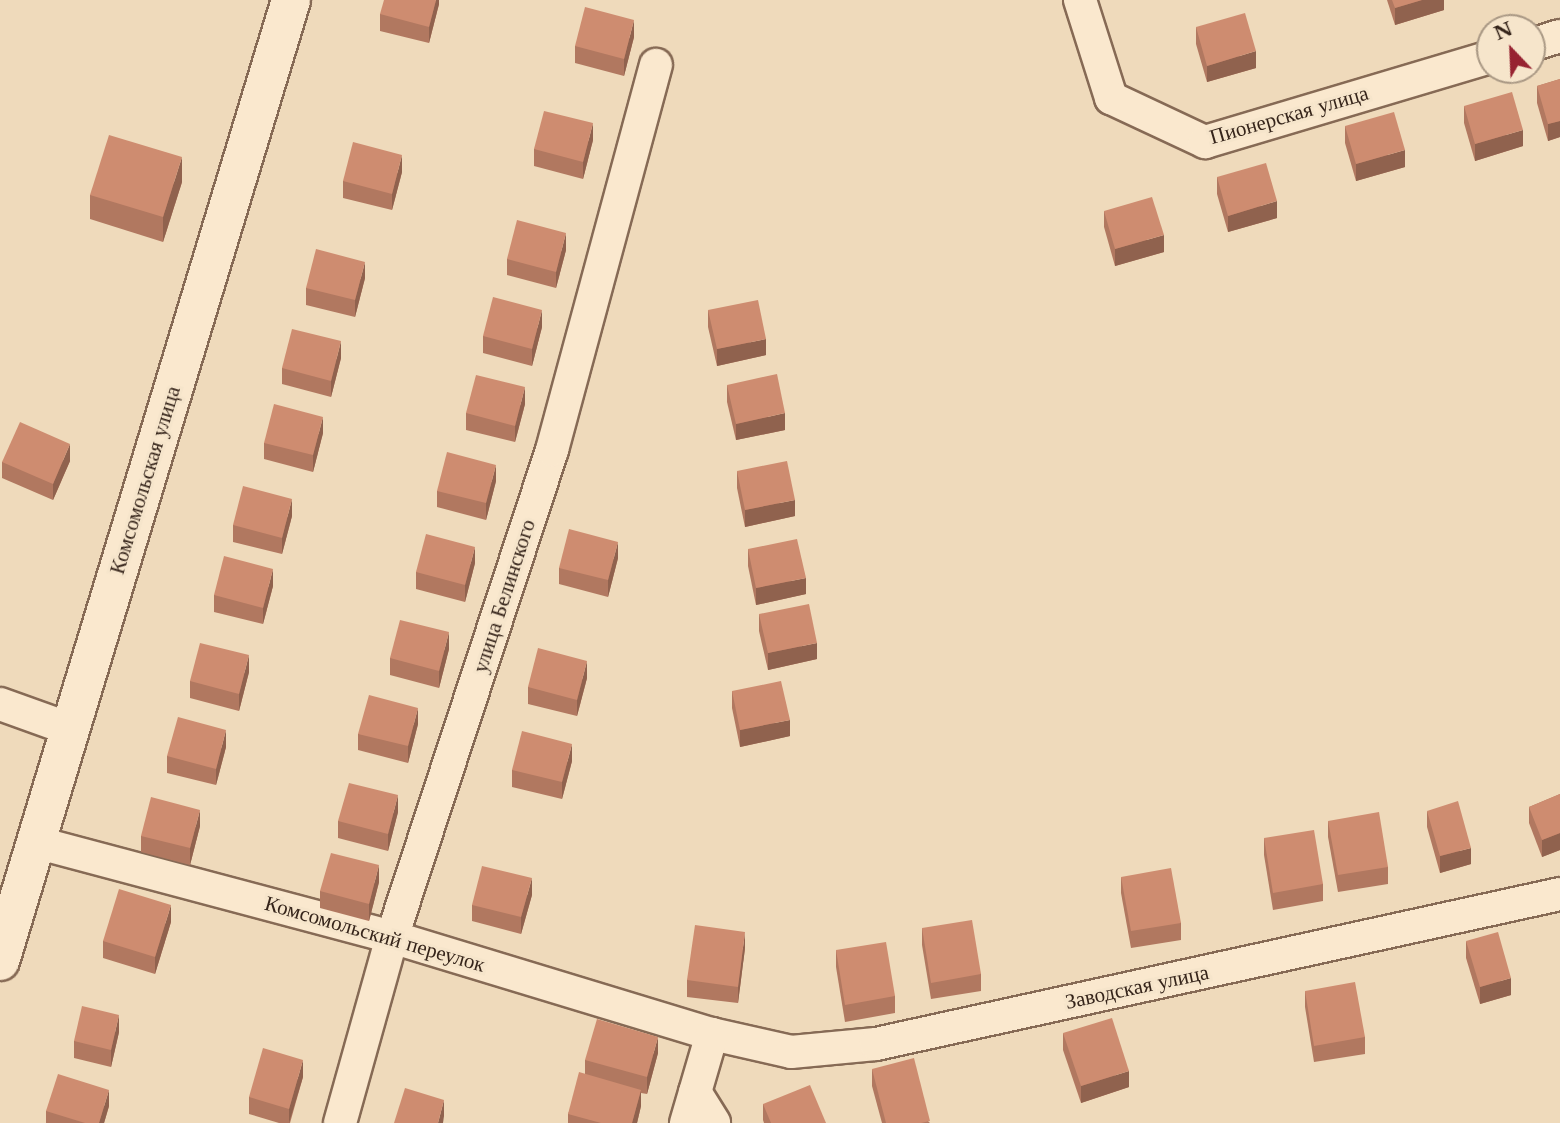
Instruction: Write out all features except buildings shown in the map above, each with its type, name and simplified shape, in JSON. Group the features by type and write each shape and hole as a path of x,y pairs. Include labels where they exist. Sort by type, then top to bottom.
{"street":[{"name":"Комсомольская улица","path":"0,961 291,0"},
{"name":"Пионерская улица","path":"1080,0 1111,98 1205,142 1476,61"},
{"name":"улица Белинского","path":"340,1123 392,937 552,450 656,65"},
{"path":"0,704 69,729"},
{"name":"Комсомольский переулок","path":"35,842 392,937 712,1034"},
{"name":"Заводская улица","path":"712,1034 791,1052 876,1044 1560,894"},
{"path":"686,1123 712,1034"},
{"path":"695,1092 714,1123"}]}
